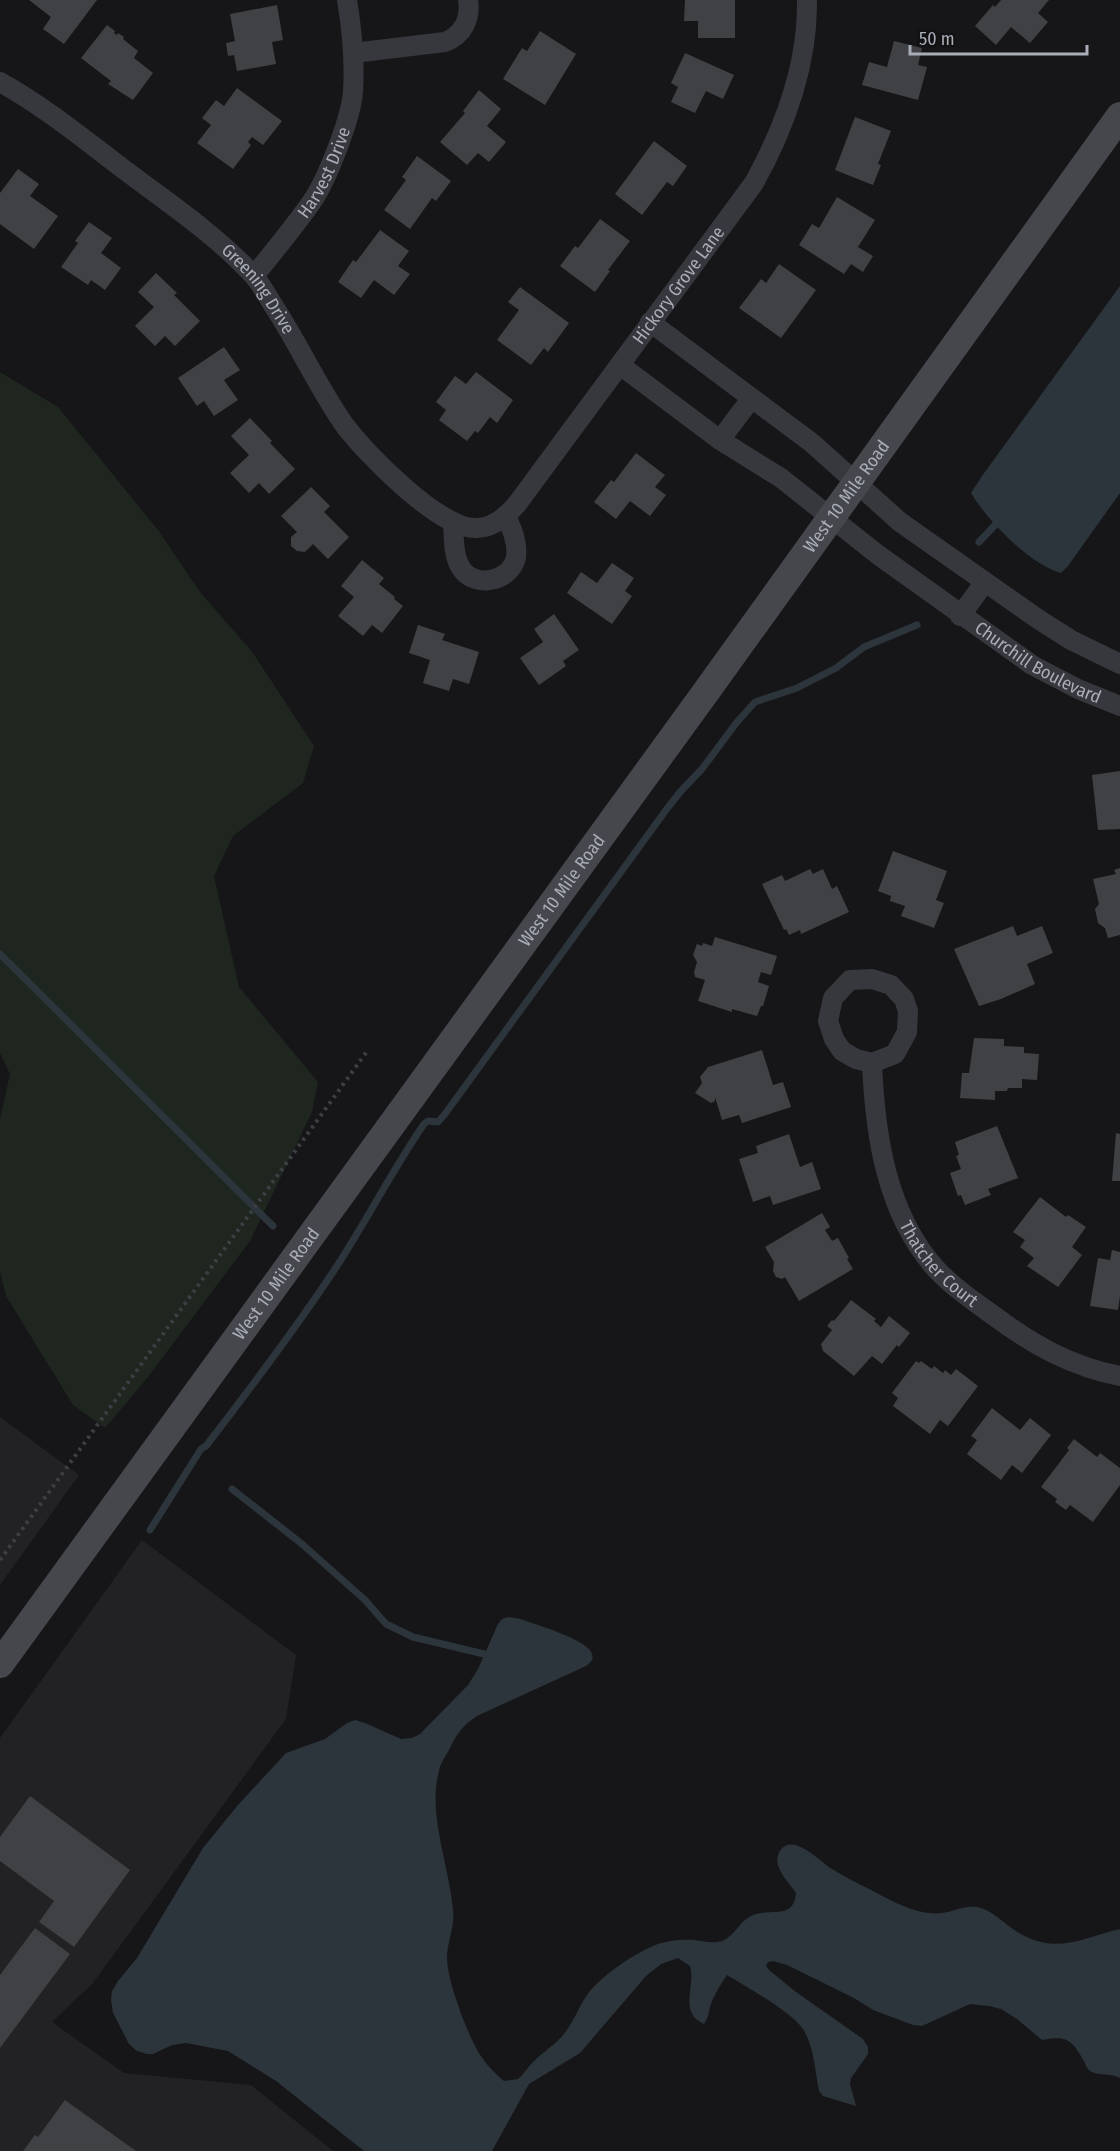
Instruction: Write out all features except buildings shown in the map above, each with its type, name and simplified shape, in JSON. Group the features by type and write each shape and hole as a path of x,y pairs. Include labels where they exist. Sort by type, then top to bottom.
{"main road":[{"name":"West 10 Mile Road","path":"0,1664 1120,116"}],"street":[{"name":"Harvest Drive","path":"254,276 314,198 329,171 353,94 353,53 347,0"},
{"path":"353,53 445,42 454,38 466,23 469,13 468,0"},
{"name":"Hickory Grove Lane","path":"477,529 506,516 754,183 788,113 802,60 807,0"},
{"name":"Greening Drive","path":"0,82 50,114 199,226 254,276 344,424 367,452 423,503 453,522 477,529"},
{"name":"Churchill Boulevard","path":"650,322 812,443 900,522 1071,640 1120,664"},
{"name":"Churchill Boulevard","path":"620,365 720,440 781,478 960,616 1032,665 1078,689 1120,706"},
{"path":"720,440 751,399"},
{"path":"453,522 457,561 462,570 468,577 477,581 489,580 503,575 511,568 516,558 513,530 506,516"},
{"name":"Churchill Boulevard","path":"960,616 985,582"},
{"path":"872,979 891,985 904,999 908,1011 907,1032 895,1054 872,1063 856,1059 842,1051 834,1039 828,1021 832,998 850,980 872,979"},
{"name":"Thatcher Court","path":"872,1063 874,1105 883,1161 895,1202 913,1239 936,1269 970,1299 1027,1340 1065,1360 1120,1376"}],"path":[{"path":"0,1560 368,1050"}],"shaded area":[{"path":"1120,286 1120,493 1061,573 1036,561 1010,540 971,493"},
{"path":"0,372 58,407 158,530 200,592 253,653 314,746 303,783 233,836 214,876 239,987 318,1082 312,1112 250,1241 148,1377 105,1428 73,1405 6,1296 0,1272 0,1119 10,1074 0,1053"},
{"path":"0,1417 79,1475 0,1585"},
{"path":"142,1540 296,1655 286,1719 93,1983 52,2022 124,2073 251,2085 333,2151 0,2151 0,1738"},
{"path":"509,1617 572,1638 589,1649 592,1658 586,1666 472,1719 457,1735 440,1766 436,1787 437,1822 453,1916 447,1955 450,1976 461,2014 475,2046 488,2065 504,2081 518,2079 559,2039 591,1990 628,1959 658,1944 677,1940 722,1941 727,1939 748,1917 760,1913 780,1912 791,1907 796,1893 779,1869 777,1858 784,1847 791,1845 806,1850 832,1869 914,1910 941,1913 977,1907 994,1914 1019,1933 1045,1943 1070,1943 1120,1929 1120,2078 1090,2071 1076,2048 1068,2041 1057,2038 1042,2040 1001,2009 970,2004 922,2026 913,2025 873,2010 854,1998 787,1965 768,1962 766,1966 769,1970 863,2039 868,2047 868,2054 851,2078 850,2084 856,2106 823,2096 819,2091 810,2043 797,2022 768,2000 727,1975 711,2004 704,2024 696,2019 690,2006 690,1966 678,1958 661,1964 646,1976 580,2053 529,2084 492,2151 364,2151 276,2081 228,2051 186,2043 172,2045 153,2054 137,2051 129,2044 113,2013 112,1991 137,1958 203,1848 238,1805 286,1753 325,1739 347,1723 355,1720 401,1739 412,1738 420,1734 468,1685 478,1669 498,1624 502,1619"}],"waterway":[{"path":"979,542 996,524"},
{"path":"150,1530 201,1449 206,1446 255,1382 333,1272 424,1124 428,1121 438,1122 445,1114 666,810 702,769 737,722 755,702 797,688 836,668 864,647 917,625"},
{"path":"0,954 273,1226"},
{"path":"232,1489 302,1544 365,1600 386,1624 413,1637 484,1654"}]}
